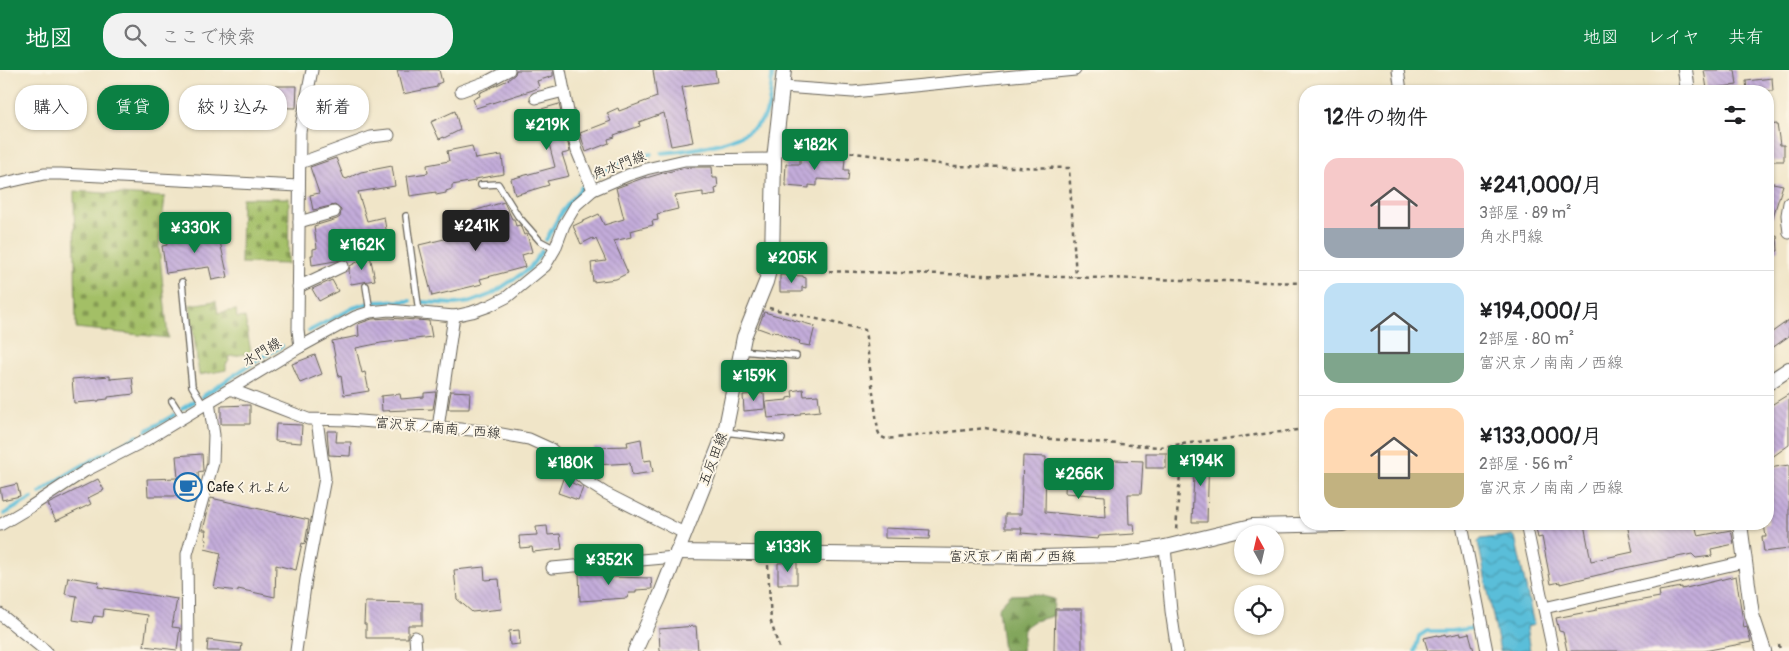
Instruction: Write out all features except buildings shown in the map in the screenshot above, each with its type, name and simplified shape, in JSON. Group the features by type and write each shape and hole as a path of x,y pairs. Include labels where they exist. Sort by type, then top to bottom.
{"street":[{"name":"水門線","path":"0,525 27,510 85,470 118,455 183,418 300,347 298,287 300,132 312,70"},
{"path":"461,91 488,81 509,70"},
{"path":"560,70 577,151 593,190"},
{"name":"五反田線","path":"635,651 725,432 740,350 770,270 774,223 774,159 784,70"},
{"path":"783,87 853,92 1075,70"},
{"path":"1398,70 1400,85"},
{"path":"1685,70 1687,85"},
{"path":"536,98 564,91"},
{"path":"300,163 371,137 389,136"},
{"name":"角水門線","path":"300,347 370,310 454,316 489,306 507,296 545,266 555,249 564,225 576,205 593,190 646,169 684,160 774,159"},
{"path":"0,184 44,174 62,174 299,186"},
{"path":"1789,203 1787,215 1789,234"},
{"path":"299,222 334,212"},
{"path":"298,287 342,266"},
{"path":"438,428 454,316"},
{"path":"1774,379 1789,369"},
{"name":"富沢京ノ南南ノ西線","path":"230,389 308,419 485,431 530,439 551,449 586,481 605,493 684,533"},
{"path":"188,651 188,554 213,463 214,435 206,404"},
{"path":"296,651 306,579 325,478 317,420"},
{"name":"富沢京ノ南南ノ西線","path":"676,554 1117,556 1170,546 1252,526 1299,525"},
{"path":"1468,530 1488,651"},
{"path":"1527,530 1553,651"},
{"path":"1741,530 1752,615 1764,651"},
{"path":"1170,546 1171,611 1177,651"},
{"path":"552,568 676,554"},
{"path":"1544,608 1744,562"},
{"path":"0,614 46,651"},
{"path":"415,638 416,651"}],"lane":[{"path":"481,185 498,184 518,216 540,241 555,249"},
{"path":"406,216 419,312"},
{"path":"182,282 192,386 206,404"},
{"path":"366,286 370,310"},
{"path":"740,350 796,356"},
{"path":"172,401 183,418"},
{"path":"725,432 782,439"}],"path":[{"path":"776,143 954,166 1069,168 1076,277"},
{"path":"770,270 1299,283"},
{"path":"758,305 865,330 878,430 880,436 886,439 985,428 1037,438 1160,447 1299,430"},
{"path":"1170,546 1182,444"},
{"path":"767,554 771,622 780,651"},
{"path":"1779,644 1780,651"}],"green space":[{"path":"74,191 165,197 159,246 168,338 76,328"},
{"path":"242,198 289,198 288,264 241,263"},
{"path":"216,301 218,313 236,310 237,318 245,317 251,353 228,357 229,361 226,364 226,370 199,375 190,305"},
{"path":"1034,594 1054,599 1053,616 1034,621 1024,628 1022,651 1003,651 998,608 1010,595"}],"water":[{"path":"1512,535 1515,537 1534,625 1526,627 1530,651 1500,651 1478,542 1481,539"}],"waterway":[{"path":"662,153 706,147 738,137 752,129 762,120 768,108 773,70"},
{"path":"632,158 651,154"},
{"path":"595,177 622,161"},
{"path":"546,240 561,213 582,187"},
{"path":"423,302 454,304 471,302 492,294 529,269 542,251"},
{"path":"309,331 353,308 373,302 410,301"},
{"path":"202,397 254,362 282,346"},
{"path":"182,409 196,400"},
{"path":"146,431 174,415"},
{"path":"40,493 75,470 138,436"},
{"path":"4,514 32,498"},
{"path":"1415,651 1419,636 1427,631 1475,628"}],"place":[{"name":"Cafeくれよん","path":"188,487"}]}
